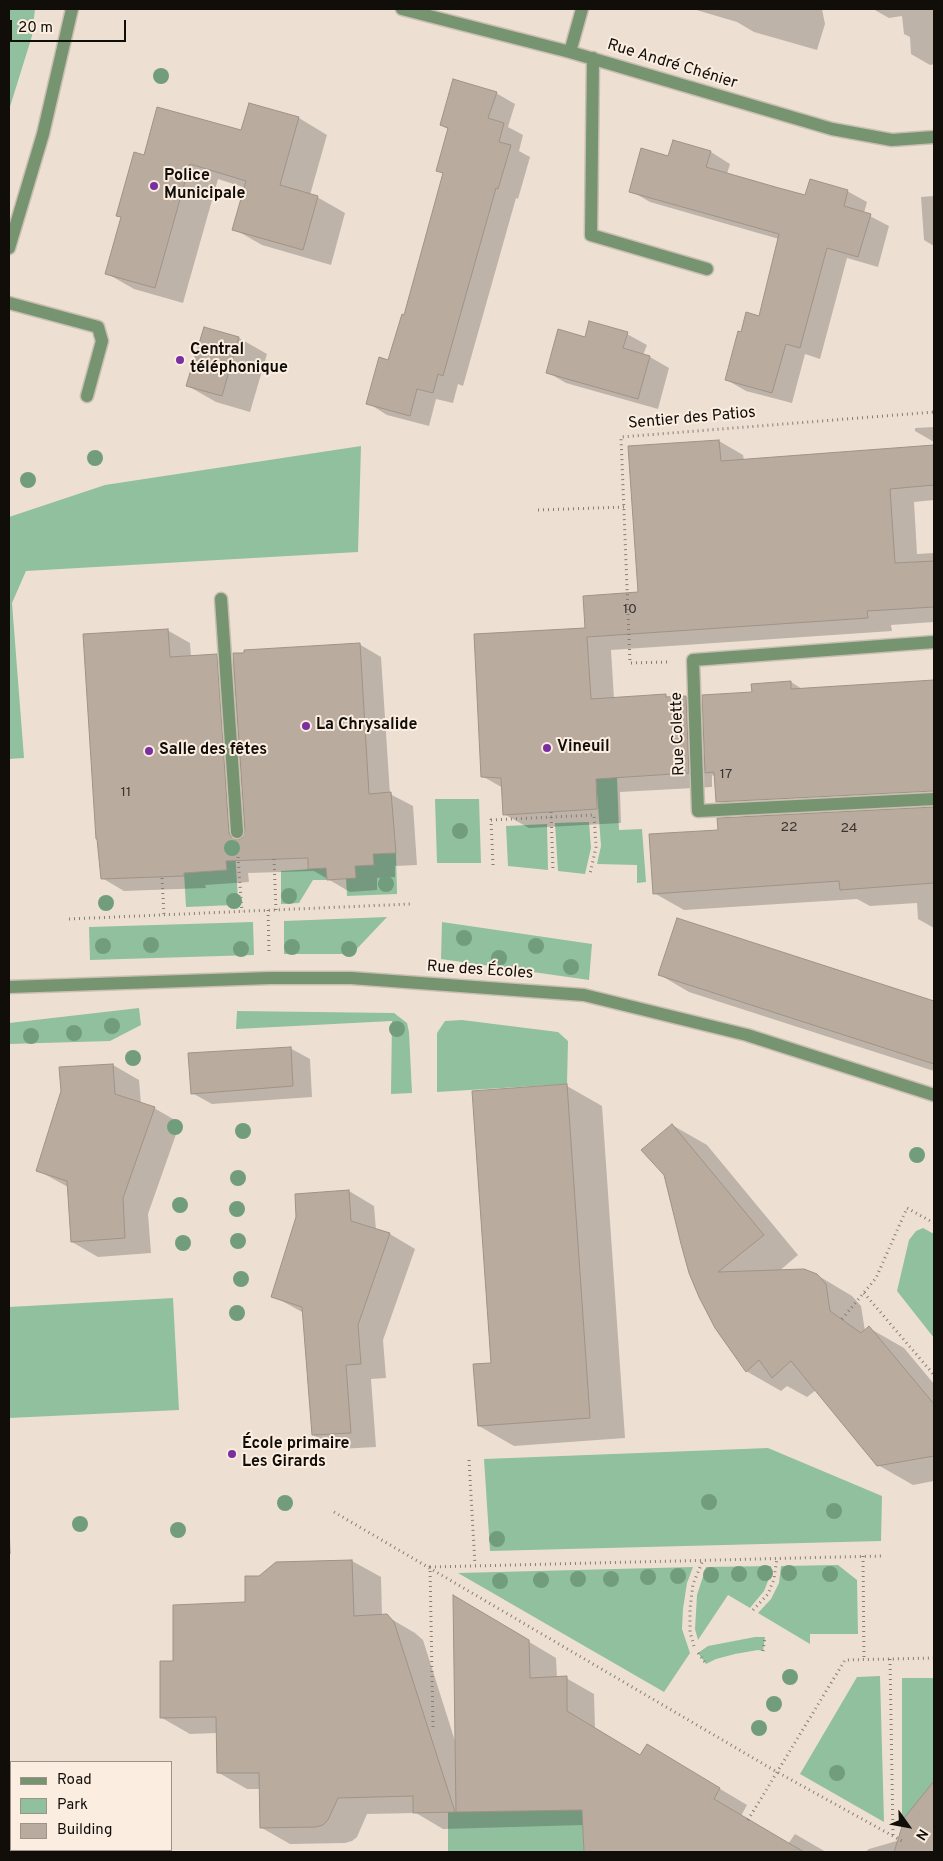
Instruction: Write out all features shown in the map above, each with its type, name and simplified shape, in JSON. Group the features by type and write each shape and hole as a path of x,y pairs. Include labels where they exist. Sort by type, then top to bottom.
{"street":[{"path":"9,248 43,134 72,9"},
{"name":"Rue André Chénier","path":"402,9 594,58 832,130 892,140 934,137"},
{"path":"570,52 582,9"},
{"path":"594,58 591,235 707,270"},
{"path":"9,303 98,327 102,341 86,396"},
{"path":"221,599 237,832"},
{"path":"693,660 934,642"},
{"name":"Rue Colette","path":"693,660 698,811 934,799"},
{"name":"Rue des Écoles","path":"9,987 270,978 351,978 584,996 747,1035 934,1095"}],"path":[{"name":"Sentier des Patios","path":"693,660 630,663 621,437 934,412"},
{"path":"538,510 624,507"},
{"path":"551,812 553,871"},
{"path":"493,865 491,820 594,816 596,847 590,874"},
{"path":"237,832 242,912"},
{"path":"274,859 276,910"},
{"path":"162,878 164,915"},
{"path":"69,919 410,904"},
{"path":"268,910 270,978"},
{"path":"842,1319 876,1278 906,1208 934,1223"},
{"path":"864,1293 934,1375"},
{"path":"469,1460 475,1565"},
{"path":"334,1512 777,1772 902,1841"},
{"path":"863,1556 864,1659"},
{"path":"430,1567 881,1556"},
{"path":"754,1610 768,1594 774,1579 777,1558"},
{"path":"694,1646 690,1632 690,1609 693,1584 704,1560"},
{"path":"430,1567 433,1727"},
{"path":"763,1651 765,1637"},
{"path":"698,1654 706,1664"},
{"path":"748,1820 845,1660 934,1658"},
{"path":"890,1659 893,1836"}],"green space":[{"path":"9,9 35,9 32,36 9,110"},
{"path":"361,446 358,552 26,571 12,603 24,758 9,759 9,517 105,485"},
{"path":"617,777 619,830 642,829 646,882 637,883 637,865 597,864 601,846 596,779"},
{"path":"435,799 479,799 481,863 437,863"},
{"path":"589,822 591,848 585,874 558,871 555,823"},
{"path":"547,824 548,870 508,866 506,826"},
{"path":"221,832 234,832 238,900 234,905 186,907 184,873 227,870"},
{"path":"396,853 397,894 347,896 346,878 355,878 355,866 374,865 373,854"},
{"path":"326,868 327,880 313,880 299,903 281,904 281,871"},
{"path":"387,917 352,954 284,954 284,921"},
{"path":"253,922 254,955 90,960 89,927"},
{"path":"442,922 592,944 589,980 441,959"},
{"path":"139,1008 141,1025 110,1041 9,1044 9,1023"},
{"path":"237,1011 394,1013 407,1023 412,1093 391,1094 392,1021 236,1029"},
{"path":"462,1020 558,1032 568,1041 567,1084 437,1092 437,1033 445,1021"},
{"path":"923,1228 934,1234 934,1338 897,1291 909,1240 916,1231"},
{"path":"173,1298 179,1410 9,1418 9,1307"},
{"path":"768,1448 882,1496 881,1541 490,1551 484,1459"},
{"path":"838,1565 857,1580 858,1634 810,1634 810,1644 758,1613 771,1599 779,1583 781,1566"},
{"path":"771,1566 770,1576 764,1591 750,1608 728,1595 698,1640 695,1629 697,1595 706,1567"},
{"path":"693,1567 687,1583 682,1629 690,1653 664,1692 458,1573"},
{"path":"755,1637 765,1637 763,1651 758,1650 735,1654 706,1664 698,1653 708,1646"},
{"path":"880,1676 884,1822 800,1774 857,1677"},
{"path":"902,1678 934,1678 934,1797 930,1798 902,1827"},
{"path":"592,1784 583,1813 584,1852 448,1852 448,1812 550,1810"}],"building":[{"path":"453,79 497,92 488,118 504,123 499,142 511,145 498,189 496,188 443,376 438,374 433,393 417,389 410,416 366,404 379,357 388,360 402,314 404,315 443,173 436,171 448,128 440,125"},
{"path":"249,103 299,117 280,185 318,196 303,250 232,230 246,181 190,164 155,288 105,274 121,217 116,216 134,152 144,155 157,107 241,130"},
{"path":"673,140 711,151 706,167 779,188 805,195 810,179 848,190 844,206 871,214 858,257 827,248 800,348 786,344 772,393 725,380 738,331 741,332 746,312 759,316 779,234 629,192 641,148 668,156"},
{"path":"589,321 628,332 623,348 650,356 638,399 546,373 558,329 585,337"},
{"path":"204,327 239,337 222,396 186,386"},
{"path":"719,440 721,461 934,445 934,485 890,489 895,563 934,561 934,607 867,611 868,618 587,637 591,699 666,694 666,697 686,696 689,773 596,779 597,809 503,815 501,778 481,777 474,634 585,628 583,596 638,592 628,446"},
{"path":"168,629 170,657 217,654 229,833 231,837 237,840 242,838 245,831 233,653 244,653 244,650 360,643 369,794 391,792 396,853 373,854 374,865 355,866 356,878 327,880 326,868 308,869 308,858 226,861 227,870 184,873 184,876 101,879 96,839 83,634"},
{"path":"934,680 934,791 716,802 714,772 705,773 702,695 752,692 751,684 791,681 791,689"},
{"path":"934,807 934,883 840,890 839,881 653,894 649,834 718,830 717,818"},
{"path":"677,918 934,1001 934,1064 658,975"},
{"path":"291,1047 293,1086 191,1094 188,1053"},
{"path":"113,1064 115,1094 155,1107 123,1198 125,1238 71,1242 67,1181 36,1171 61,1091 59,1067"},
{"path":"567,1084 590,1418 478,1426 473,1364 491,1363 472,1091"},
{"path":"672,1124 764,1235 718,1272 804,1269 817,1274 826,1284 830,1311 861,1333 869,1326 934,1404 934,1456 877,1466 791,1361 772,1378 759,1360 746,1372 715,1328 699,1297 689,1273 664,1175 641,1150"},
{"path":"349,1190 351,1221 390,1233 358,1325 361,1364 346,1365 351,1433 312,1435 302,1307 271,1297 296,1217 295,1194"},
{"path":"352,1560 354,1616 387,1614 394,1622 455,1812 413,1813 413,1796 338,1798 328,1820 323,1825 316,1827 260,1828 259,1773 217,1773 216,1717 160,1718 160,1661 173,1661 173,1605 245,1602 245,1576 259,1576 276,1562"},
{"path":"453,1595 529,1640 530,1678 567,1676 567,1711 640,1755 647,1744 720,1788 714,1799 804,1852 584,1852 582,1810 456,1812"},
{"path":"934,1781 934,1852 894,1852 905,1817"}],"place":[{"name":"Police Municipale","path":"154,186"},
{"name":"Central téléphonique","path":"180,360"},
{"name":"La Chrysalide","path":"306,726"},
{"name":"Vineuil","path":"547,748"},
{"name":"Salle des fêtes","path":"149,751"},
{"name":"École primaire Les Girards","path":"232,1454"}]}
